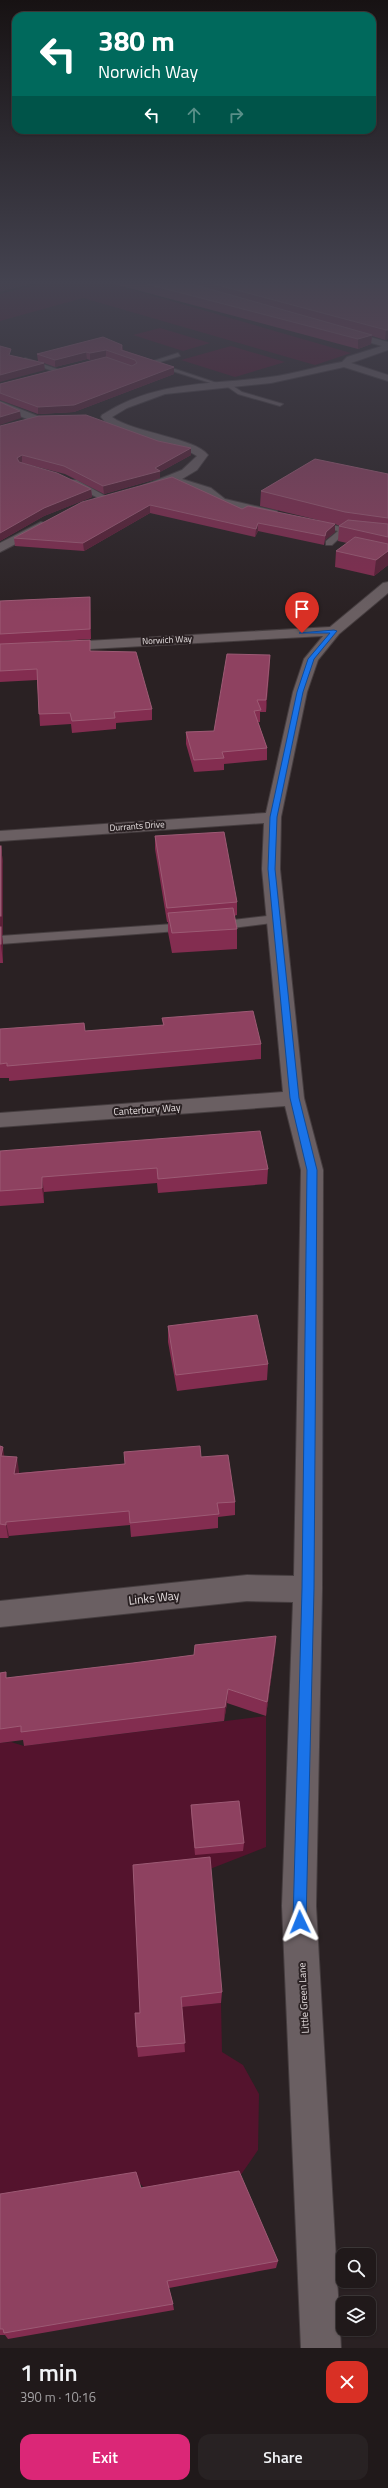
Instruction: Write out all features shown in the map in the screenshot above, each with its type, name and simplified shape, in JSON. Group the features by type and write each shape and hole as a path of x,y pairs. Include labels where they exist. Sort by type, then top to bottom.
{"street":[{"path":"106,417 149,395 159,394"},
{"path":"0,404 39,419 19,423"},
{"path":"92,416 106,417 147,436 194,449 203,455 193,467 172,479 137,490"},
{"path":"172,479 207,490 221,502 280,516"},
{"path":"92,502 119,495"},
{"path":"0,548 50,520"},
{"name":"Little Green Lane","path":"321,2348 299,1906 308,1589 312,1170 294,1098 271,869 273,817 306,670 311,659 334,631 388,586"},
{"name":"Norwich Way","path":"0,650 334,631"},
{"name":"Durrants Drive","path":"0,836 273,817"},
{"name":"Canterbury Way","path":"0,1120 294,1098"},
{"name":"Links Way","path":"0,1614 247,1588 308,1589"}],"lane":[{"path":"242,394 280,404"},
{"path":"67,479 105,498"},
{"path":"310,522 355,531"},
{"path":"343,547 329,543 344,530"},
{"path":"0,940 276,919"}],"shaded area":[{"path":"266,1716 266,1847 210,1869 141,2011 221,2003 222,2052 243,2065 259,2094 258,2150 238,2179 150,2194 137,2180 0,2202 0,1743 11,1742 24,1746"}],"building":[{"path":"2,394 104,394 74,405 38,407"},
{"path":"0,402 20,411 0,417"},
{"path":"86,415 158,441 191,448 155,468 160,471 103,486 64,466 22,455 17,458 19,462 57,473 91,489 44,508 0,533 0,426 39,416"},
{"path":"315,459 388,474 388,518 345,512 261,491"},
{"path":"172,477 242,509 248,506 335,524 326,532 325,536 258,523 256,529 150,505 83,543 14,538 82,502"},
{"path":"348,520 388,524 388,537 339,526"},
{"path":"355,537 388,544 388,551 376,560 336,551"},
{"path":"90,597 90,629 0,634 0,601"},
{"path":"90,640 90,651 136,652 152,709 114,712 115,718 72,721 70,713 39,714 37,669 0,671 0,644"},
{"path":"227,654 270,655 266,700 257,700 261,710 254,711 267,748 222,752 224,758 194,760 186,732 214,731"},
{"path":"224,832 237,902 167,908 155,836"},
{"path":"1,846 1,916 0,916"},
{"path":"233,908 237,929 172,933 168,913"},
{"path":"1,927 1,944 0,944"},
{"path":"253,1011 261,1044 7,1066 7,1063 0,1064 0,1029 84,1023 85,1031 164,1025 162,1018"},
{"path":"260,1131 268,1169 158,1179 157,1168 42,1177 42,1188 0,1191 0,1151"},
{"path":"257,1315 268,1364 176,1375 168,1326"},
{"path":"0,1446 3,1447 1,1456 17,1457 14,1474 125,1464 124,1452 200,1446 201,1457 228,1455 235,1502 217,1503 219,1514 130,1523 129,1511 6,1522 6,1525 0,1524"},
{"path":"276,1636 267,1702 228,1689 225,1707 21,1732 21,1726 0,1729 0,1673 6,1672 6,1678 194,1655 195,1645"},
{"path":"239,1801 244,1843 195,1848 191,1805"},
{"path":"210,1857 222,1992 181,1997 185,2043 137,2047 135,2013 140,2013 133,1865"},
{"path":"239,2171 278,2261 167,2281 173,2304 4,2333 3,2329 0,2329 0,2194 136,2172 141,2188"}],"route":[{"path":"300,1922 299,1906 308,1589 312,1170 294,1098 271,869 273,817 300,692 306,670 311,659 334,631 302,633"}]}
